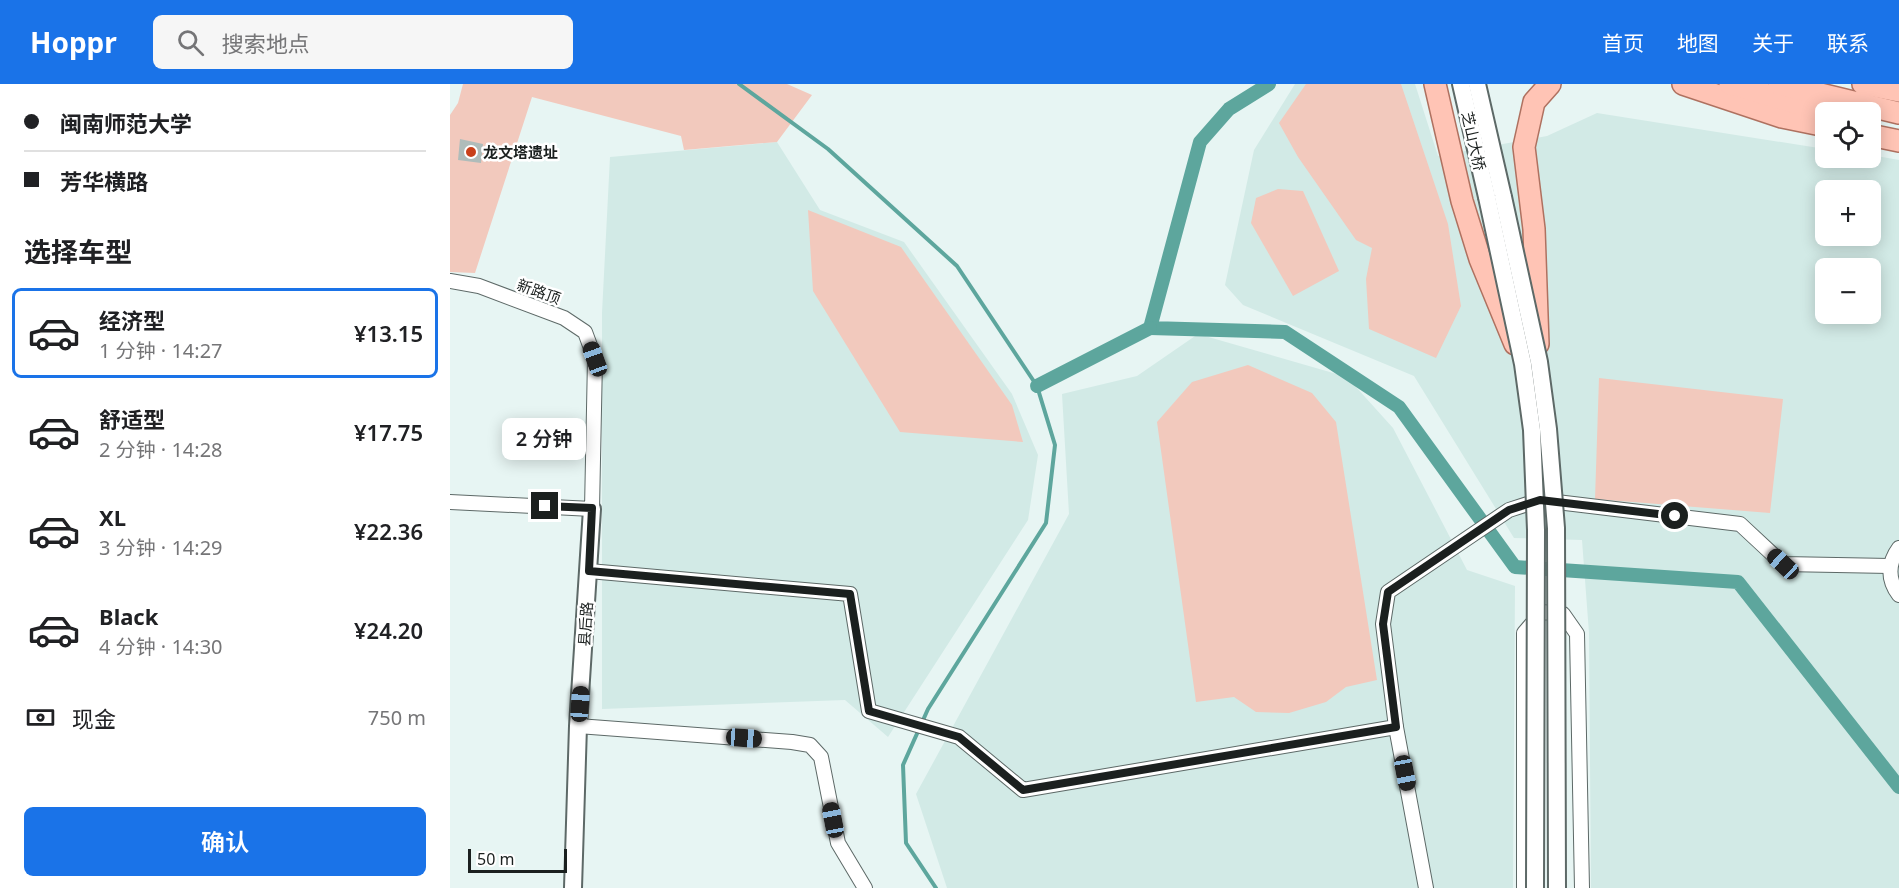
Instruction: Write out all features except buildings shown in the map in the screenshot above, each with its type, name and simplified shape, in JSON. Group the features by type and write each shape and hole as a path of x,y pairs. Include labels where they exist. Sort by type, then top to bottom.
{"main road":[{"path":"1435,84 1462,201 1480,259 1531,363"},
{"path":"1531,363 1534,229 1524,147 1534,102 1550,84"},
{"path":"1683,84 1782,117 1815,124"},
{"path":"1730,84 1815,109"},
{"path":"1779,84 1899,113"},
{"path":"1863,84 1899,91"},
{"path":"1881,124 1899,127"},
{"path":"1881,137 1899,141"}],"street":[{"name":"芝山大桥","path":"1461,84 1495,197"},
{"path":"1477,84 1495,197 1531,363 1548,429 1556,528 1557,888"},
{"name":"新路顶","path":"450,281 479,286 564,318 585,332 595,359"},
{"name":"县后路","path":"573,888 578,726 592,508 595,359"},
{"path":"1531,363 1536,530 1535,888"},
{"path":"1426,888 1396,727 1383,624 1388,592 1509,510 1540,500 1740,524 1783,564 1890,566"},
{"path":"450,502 592,508"},
{"path":"1899,548 1890,566 1890,577 1899,595"},
{"path":"589,571 850,594 869,711 959,737 1023,790 1396,727"},
{"path":"1524,888 1524,633 1542,612 1563,614 1577,634 1582,888"},
{"path":"578,726 810,745 821,757 838,843 865,888"}],"shaded area":[{"path":"463,84 787,84 812,95 777,142 684,150 681,136 532,97 475,273 450,272 450,115 458,103"},
{"path":"1295,84 1415,84 1438,156 1547,136 1597,113 1815,147 1815,168 1881,168 1881,157 1899,160 1899,888 1591,888 1589,633 1582,540 1514,538 1414,376 1243,305 1225,285 1254,150"},
{"path":"1306,84 1401,84 1448,224 1461,306 1436,358 1369,329 1366,279 1372,248 1356,240 1298,157 1279,123"},
{"path":"777,142 820,210 904,242 1012,394 1038,455 1028,520 888,737 845,700 602,709 602,313 610,157"},
{"path":"1278,189 1303,191 1339,271 1293,296 1251,223 1256,198"},
{"path":"808,210 901,247 1012,405 1023,442 900,432 813,291"},
{"path":"1198,334 1347,377 1393,428 1467,570 1515,586 1513,888 947,888 916,794 1069,514 1062,394 1137,376"},
{"path":"1248,365 1312,393 1336,422 1377,680 1346,687 1326,702 1289,713 1256,712 1234,697 1196,702 1157,422 1192,382"},
{"path":"1599,378 1783,399 1770,513 1595,499"}],"waterway":[{"path":"739,84 828,149 957,266 1037,386 1055,445 1046,523 928,709 903,765 906,843 936,888"},
{"path":"1269,84 1229,109 1200,142 1150,328 1285,332 1399,407 1515,567 1738,582 1899,787"},
{"path":"1037,386 1150,328"}],"place":[{"name":"龙文塔遗址","path":"471,152"}],"route":[{"path":"545,506 592,508 589,571 850,594 869,711 959,737 1023,790 1396,727 1383,624 1388,592 1509,510 1540,500 1675,516"}]}
